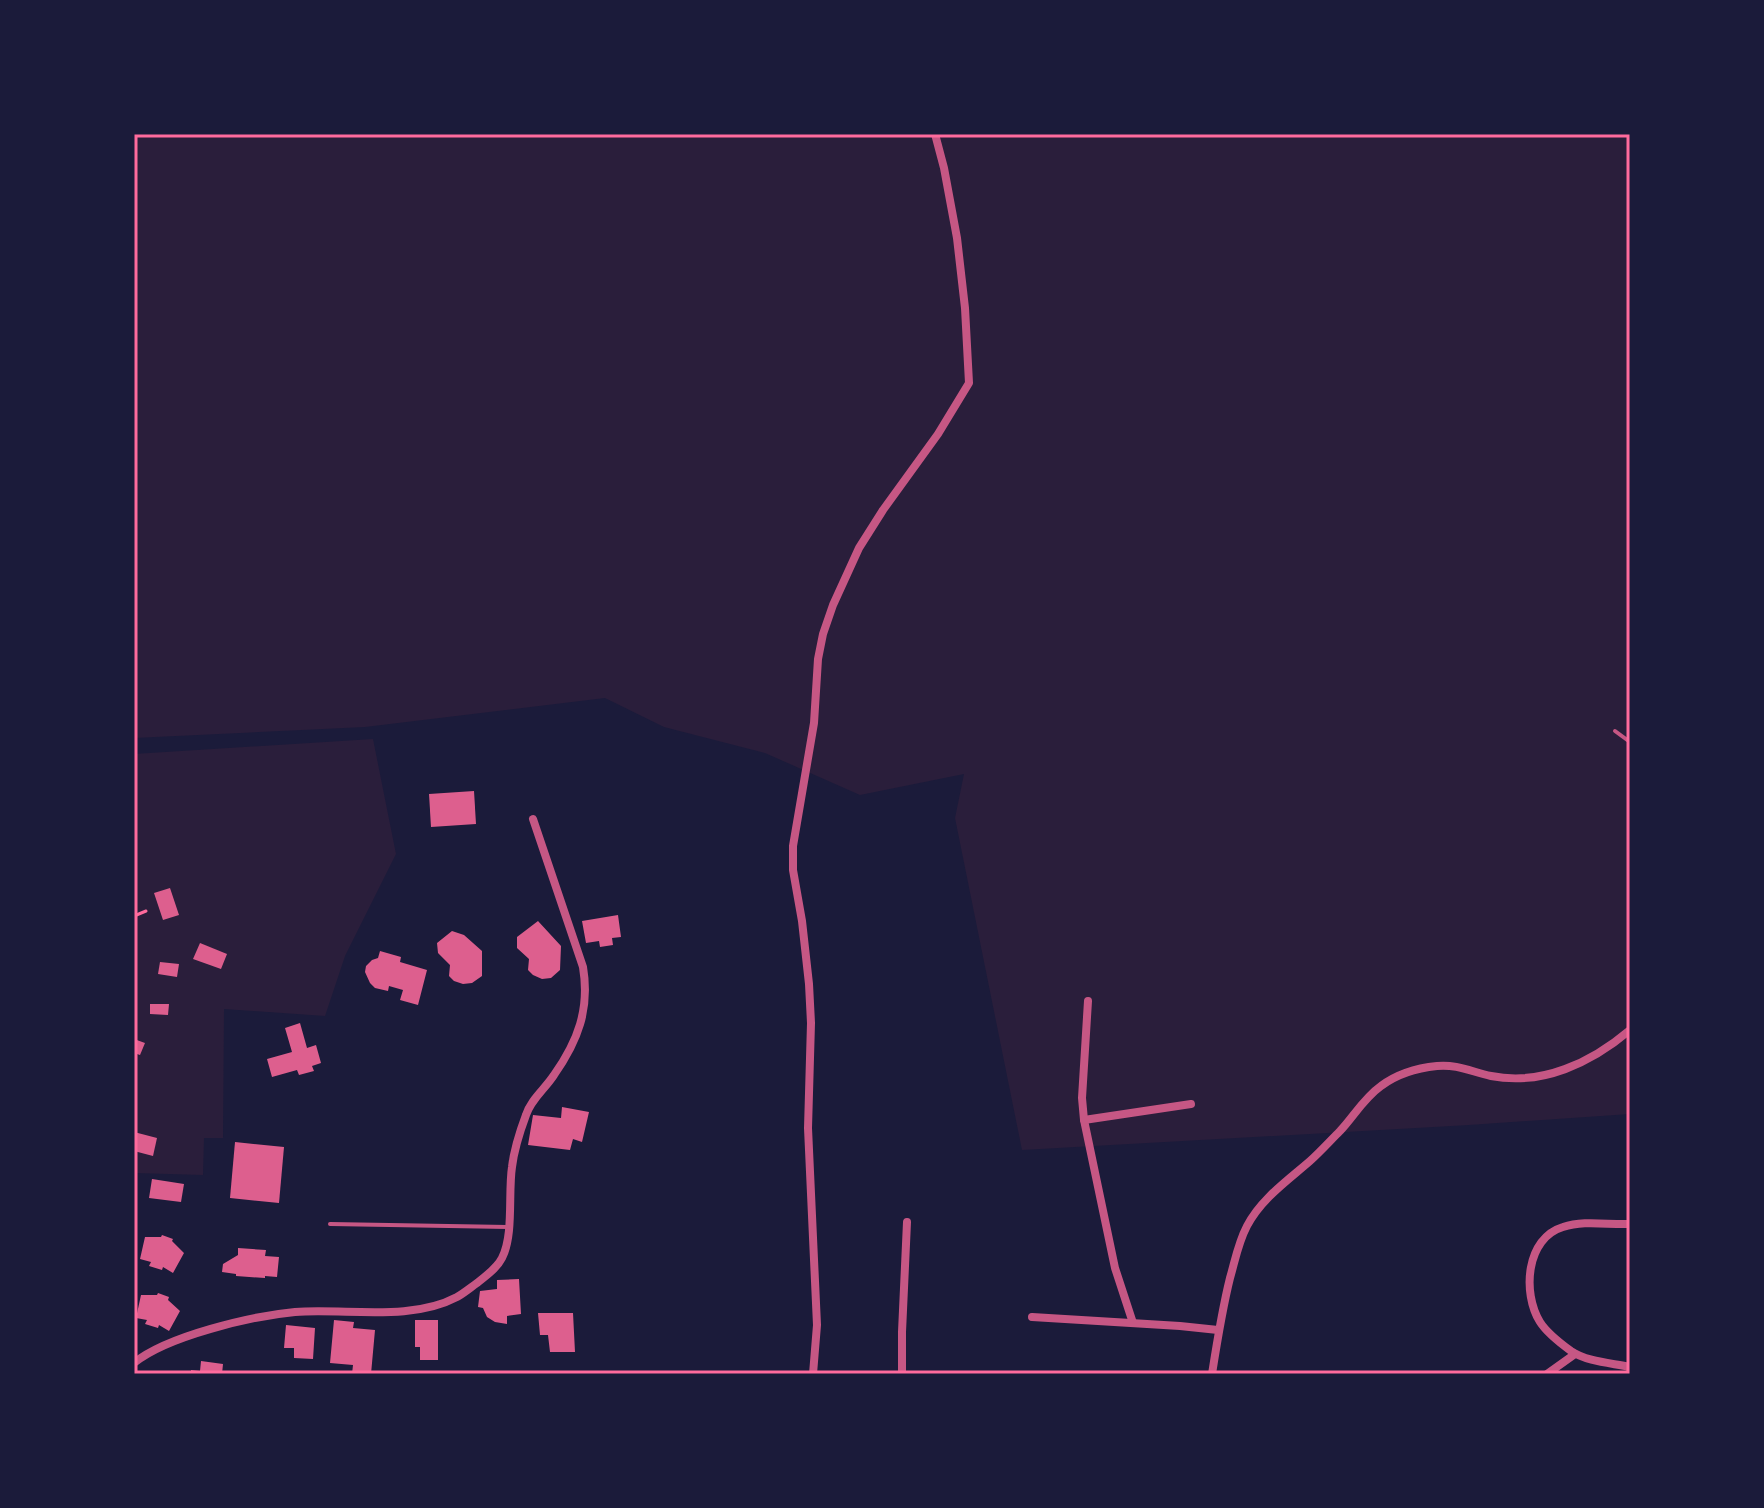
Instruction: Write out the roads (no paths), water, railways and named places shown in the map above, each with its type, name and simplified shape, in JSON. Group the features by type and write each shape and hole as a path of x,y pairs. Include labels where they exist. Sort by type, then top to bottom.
{"street":[{"path":"813,1374 817,1325 808,1128 811,1023 802,921 793,870 793,846 814,723 818,659 833,605 859,548 938,434 969,383 957,238 935,134"},
{"path":"134,1363 159,1346 215,1328 274,1315 320,1311 382,1312 443,1303 458,1297 488,1275 501,1260 507,1246 512,1166 527,1111 554,1077 579,1030 585,1006 583,967 533,819"},
{"path":"1088,1001 1082,1098 1084,1120 1115,1268 1133,1323"},
{"path":"1212,1374 1218,1330 1238,1248 1256,1211 1323,1149 1382,1085 1396,1077 1441,1065 1509,1079 1557,1072 1588,1060 1630,1030"},
{"path":"1084,1120 1191,1104"},
{"path":"902,1374 907,1222"},
{"path":"1630,1224 1585,1223 1561,1227 1544,1238 1530,1269 1534,1310 1541,1323 1575,1354 1630,1367"},
{"path":"1032,1317 1218,1330"},
{"path":"1547,1374 1575,1354"}],"lane":[{"path":"1615,731 1630,742"},
{"path":"330,1224 508,1227"}]}
